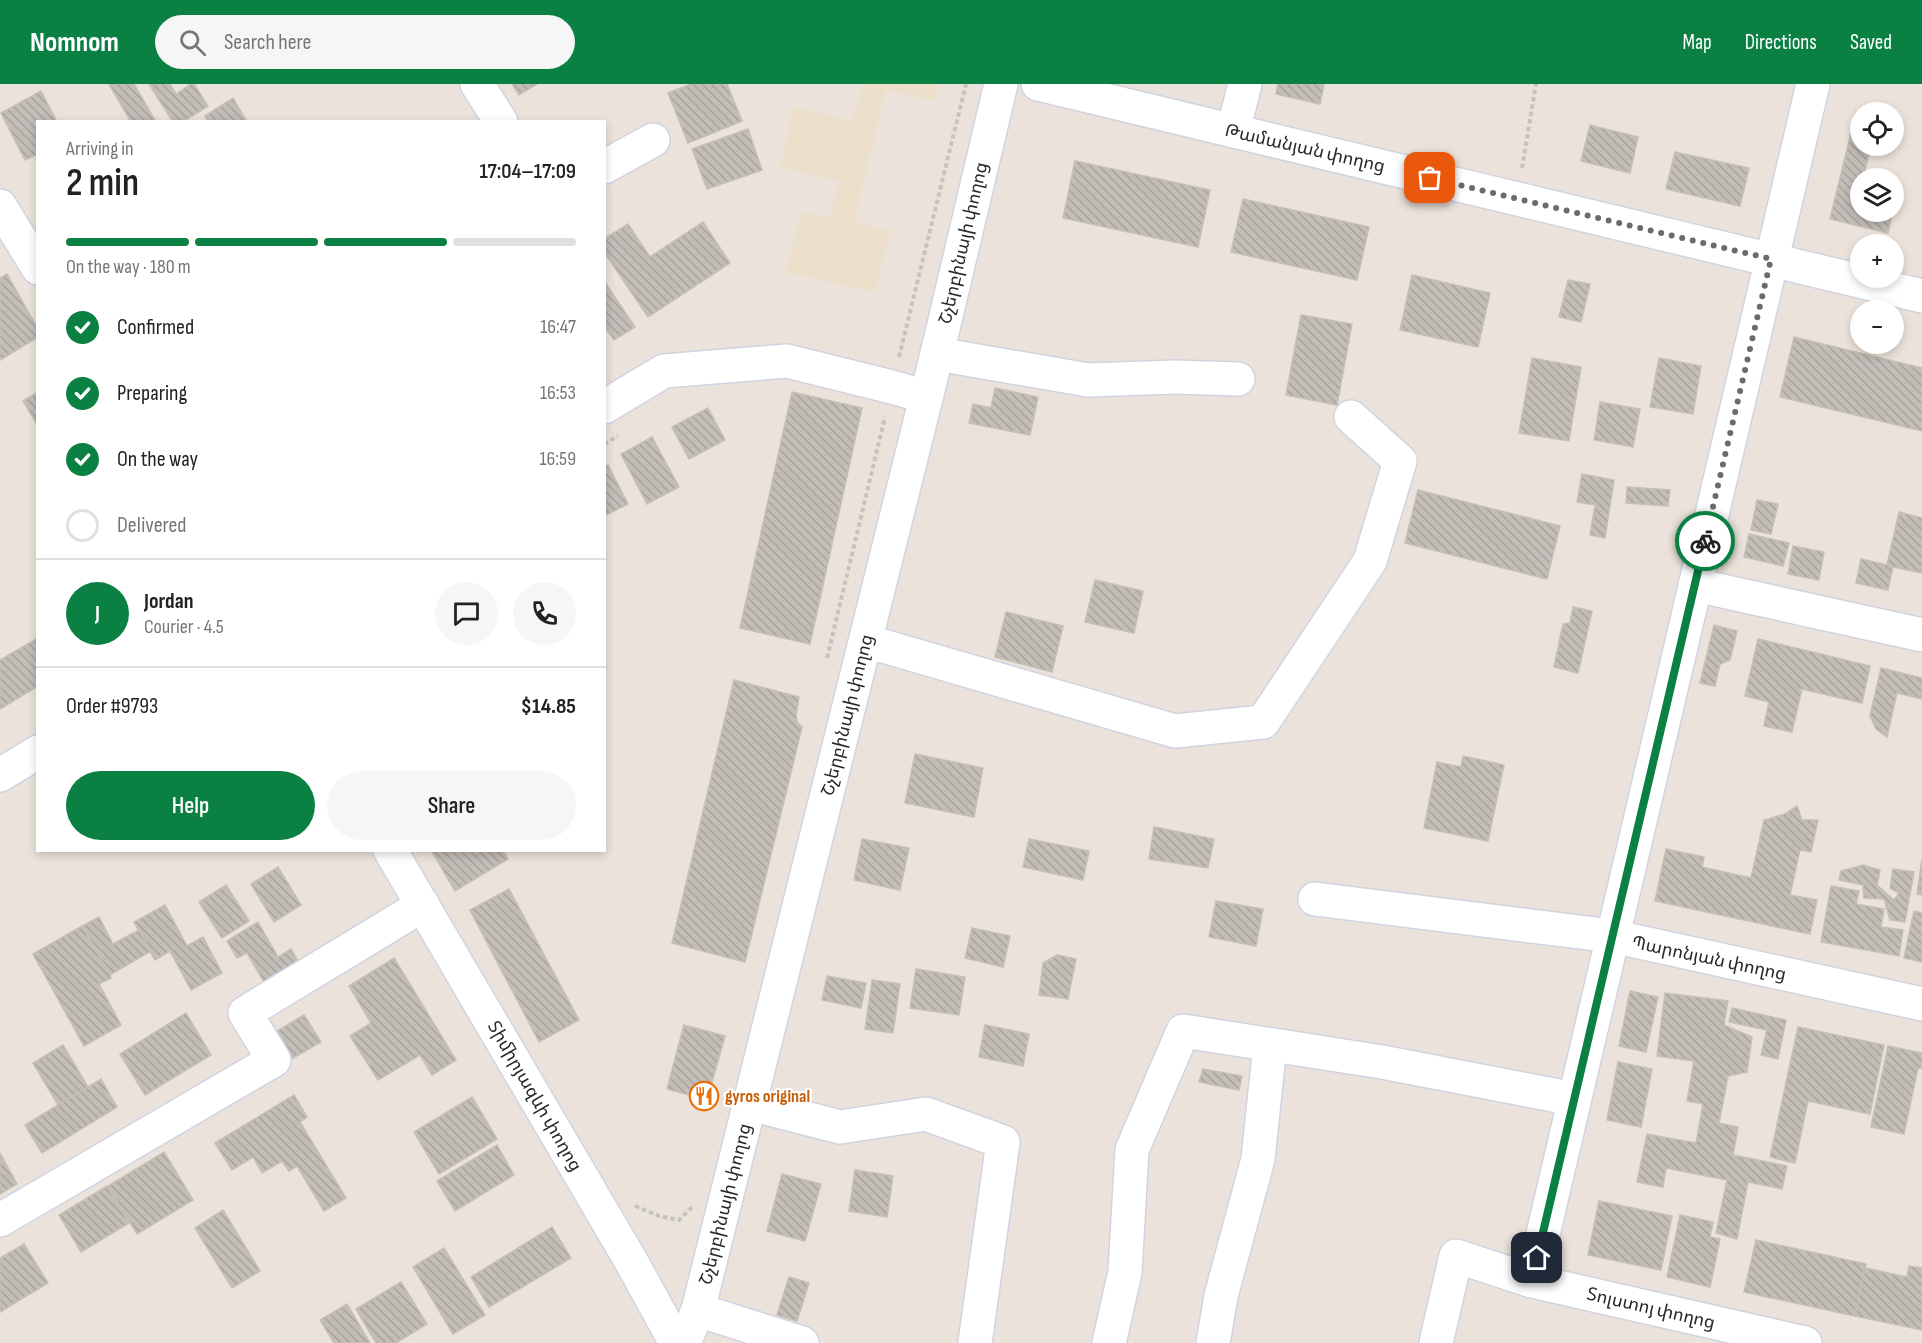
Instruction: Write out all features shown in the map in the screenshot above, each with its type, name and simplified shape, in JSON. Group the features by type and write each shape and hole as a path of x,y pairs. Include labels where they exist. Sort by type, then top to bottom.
{"street":[{"path":"477,84 500,120"},
{"name":"Շչերբինայի փողոց","path":"684,1343 698,1310 750,1104 937,354 1001,84"},
{"name":"Թամանյան փողոց","path":"1038,84 1922,296"},
{"path":"1233,130 1245,84"},
{"path":"1532,1281 1813,84"},
{"path":"606,166 653,140"},
{"path":"0,206 36,265"},
{"path":"937,354 1088,380 1175,377 1238,379"},
{"path":"614,420 664,371 788,361 892,387 926,398"},
{"path":"866,641 1175,731 1263,722 1370,561 1400,461 1351,417"},
{"path":"1695,585 1922,635"},
{"path":"0,775 36,753"},
{"name":"Տիմիրյազևի փողոց","path":"391,852 631,1261 676,1343"},
{"name":"Պարոնյան փողոց","path":"1315,899 1612,936 1922,1004"},
{"path":"0,1220 274,1060 245,1013 423,905"},
{"path":"1109,1343 1125,1272 1132,1150 1183,1031 1382,1062 1574,1099"},
{"path":"1213,1343 1221,1296 1257,1159 1270,1045"},
{"path":"750,1104 840,1127 926,1113 1003,1142 975,1343"},
{"name":"Տոլստոյ փողոց","path":"1436,1343 1456,1256 1532,1281 1805,1343"},
{"path":"698,1310 802,1343"}],"path":[{"path":"826,662 966,84"},
{"path":"1517,199 1536,84"},
{"path":"606,439 614,420"},
{"path":"659,1216 678,1220 693,1206"}],"shaded area":[{"path":"862,84 938,84 934,101 886,90 854,222 890,231 875,293 786,272 801,211 830,218 839,181 780,167 794,107 853,121"}],"building":[{"path":"109,84 134,84 155,120 130,120"},
{"path":"149,84 170,84 176,94 194,84 208,106 186,120 172,120"},
{"path":"512,84 537,84 519,95"},
{"path":"691,84 727,84 742,121 688,143 668,93"},
{"path":"1278,84 1324,84 1320,104 1276,94"},
{"path":"41,91 56,120 36,120 36,155 25,160 1,113"},
{"path":"233,98 246,120 207,120 205,116"},
{"path":"1590,125 1638,137 1630,173 1581,161"},
{"path":"748,129 762,170 707,189 692,149"},
{"path":"1850,137 1850,156 1868,156 1866,168 1850,168 1850,222 1890,222 1888,233 1830,219"},
{"path":"1675,152 1749,168 1740,206 1666,189"},
{"path":"1075,161 1210,190 1198,247 1063,218"},
{"path":"1243,199 1369,227 1357,280 1231,252"},
{"path":"703,222 730,263 648,317 606,255 606,238 628,224 650,257"},
{"path":"7,274 36,325 36,338 0,360 0,278"},
{"path":"1412,275 1490,293 1478,347 1400,330"},
{"path":"1568,280 1590,284 1581,322 1559,317"},
{"path":"606,284 635,327 614,340 606,329"},
{"path":"1301,315 1352,324 1337,405 1286,395"},
{"path":"1794,337 1850,351 1850,354 1864,354 1922,368 1922,431 1780,397"},
{"path":"1532,358 1581,367 1569,441 1519,433"},
{"path":"1659,358 1701,366 1693,414 1650,407"},
{"path":"995,388 1038,397 1030,435 969,423 973,404 991,408"},
{"path":"792,392 862,408 810,644 740,628"},
{"path":"36,393 36,423 23,401"},
{"path":"1600,402 1640,409 1633,447 1594,440"},
{"path":"708,408 725,440 689,459 672,427"},
{"path":"652,437 679,487 647,504 621,454"},
{"path":"608,465 628,504 606,515 606,466"},
{"path":"1582,474 1614,480 1605,538 1590,535 1595,505 1577,502"},
{"path":"1627,487 1670,490 1668,506 1626,503"},
{"path":"1418,490 1560,526 1547,579 1405,543"},
{"path":"1757,500 1778,504 1771,534 1751,530"},
{"path":"1899,512 1922,518 1922,573 1893,567 1888,590 1856,583 1861,559 1887,565"},
{"path":"1749,534 1789,543 1783,566 1744,557"},
{"path":"1793,546 1824,552 1819,580 1788,574"},
{"path":"1095,580 1143,591 1134,633 1085,622"},
{"path":"1573,607 1592,611 1578,673 1554,667 1563,624 1570,623"},
{"path":"1006,612 1063,626 1052,672 995,657"},
{"path":"1714,625 1737,631 1730,660 1720,664 1715,686 1700,683"},
{"path":"36,639 36,687 0,709 0,660"},
{"path":"1758,639 1870,666 1862,703 1802,689 1792,732 1764,726 1769,702 1745,696"},
{"path":"1881,668 1922,678 1922,699 1897,693 1887,737 1876,729 1870,716"},
{"path":"734,680 799,697 796,716 797,722 802,727 745,962 672,943"},
{"path":"915,754 983,768 974,817 905,803"},
{"path":"1463,756 1504,765 1488,841 1424,828 1437,762 1461,767"},
{"path":"1797,806 1802,820 1818,820 1811,852 1800,850 1790,895 1817,900 1810,934 1655,901 1666,849 1704,857 1702,867 1751,878 1764,820 1785,814"},
{"path":"1154,827 1214,839 1208,868 1149,859"},
{"path":"862,839 909,848 900,890 854,880"},
{"path":"1029,839 1089,851 1083,880 1023,867"},
{"path":"432,852 504,852 508,859 455,891"},
{"path":"1922,859 1922,895 1917,894"},
{"path":"1863,865 1880,870 1877,885 1894,900 1899,893 1890,888 1893,869 1914,872 1905,922 1890,920 1884,899 1864,898 1863,885 1839,880 1841,871"},
{"path":"278,867 301,905 274,922 251,884"},
{"path":"226,885 249,921 222,938 199,902"},
{"path":"1831,886 1859,891 1856,904 1884,909 1881,927 1903,930 1899,956 1821,942"},
{"path":"509,889 579,1020 539,1042 470,910"},
{"path":"1216,901 1263,909 1256,946 1209,937"},
{"path":"165,905 187,946 203,937 222,973 191,990 170,951 155,960 134,922"},
{"path":"1914,911 1922,913 1922,962 1904,958"},
{"path":"99,917 113,944 139,930 151,951 110,975 82,926"},
{"path":"258,922 278,957 291,949 302,968 268,989 247,953 237,958 227,941"},
{"path":"82,926 110,975 111,978 99,984 121,1025 84,1046 33,954"},
{"path":"972,928 1010,936 1003,967 965,958"},
{"path":"1057,955 1076,959 1068,999 1039,995 1043,963"},
{"path":"394,958 456,1060 432,1075 420,1055 378,1080 350,1036 371,1023 349,986"},
{"path":"916,969 965,977 959,1015 910,1008"},
{"path":"827,976 866,983 861,1008 822,1000"},
{"path":"872,980 900,984 893,1033 865,1029"},
{"path":"1630,991 1658,997 1646,1052 1619,1046"},
{"path":"1665,993 1728,1001 1724,1025 1752,1037 1747,1072 1728,1076 1719,1123 1738,1127 1733,1155 1787,1166 1782,1189 1748,1182 1737,1239 1716,1233 1727,1180 1666,1168 1663,1187 1637,1182 1647,1134 1696,1143 1703,1104 1687,1101 1694,1061 1657,1056"},
{"path":"1732,1008 1786,1020 1778,1059 1761,1055 1767,1030 1729,1022"},
{"path":"186,1013 211,1055 145,1095 120,1054"},
{"path":"304,1015 321,1042 288,1061 272,1034"},
{"path":"684,1025 725,1036 707,1100 667,1089"},
{"path":"985,1025 1029,1034 1023,1066 979,1057"},
{"path":"1798,1027 1884,1045 1870,1114 1808,1101 1795,1163 1770,1157"},
{"path":"63,1045 88,1087 58,1105 33,1063"},
{"path":"1888,1046 1922,1053 1922,1068 1918,1068 1904,1134 1871,1127"},
{"path":"1618,1062 1652,1069 1641,1127 1607,1120"},
{"path":"1203,1069 1242,1076 1239,1090 1199,1082"},
{"path":"101,1079 117,1107 42,1153 25,1125"},
{"path":"294,1095 307,1117 300,1122 346,1198 324,1211 297,1166 289,1171 282,1161 262,1173 253,1157 232,1170 215,1143"},
{"path":"472,1097 497,1139 439,1174 414,1132"},
{"path":"497,1145 514,1175 455,1211 437,1181"},
{"path":"164,1152 193,1200 137,1234 108,1186"},
{"path":"0,1153 17,1184 0,1194"},
{"path":"855,1170 893,1176 887,1217 849,1211"},
{"path":"782,1174 821,1184 805,1241 767,1231"},
{"path":"107,1186 129,1223 81,1252 59,1215"},
{"path":"1599,1201 1672,1216 1661,1270 1588,1255"},
{"path":"223,1210 260,1271 232,1288 195,1228"},
{"path":"1680,1215 1713,1222 1710,1237 1720,1239 1710,1287 1667,1277"},
{"path":"552,1227 571,1258 489,1307 471,1277"},
{"path":"1756,1240 1866,1264 1855,1316 1744,1292"},
{"path":"24,1244 48,1283 0,1312 0,1258"},
{"path":"444,1248 485,1315 453,1334 413,1267"},
{"path":"1909,1266 1922,1268 1922,1330 1855,1316 1865,1268 1907,1277"},
{"path":"789,1277 809,1283 797,1321 777,1315"},
{"path":"401,1282 427,1324 396,1343 376,1343 356,1309"},
{"path":"347,1304 370,1343 334,1343 320,1320"}],"way so far":[{"path":"1430,178 1771,259 1705,541"}],"place":[{"name":"gyros original","path":"704,1096"}],"route":[{"path":"1537,1258 1705,541"}]}
